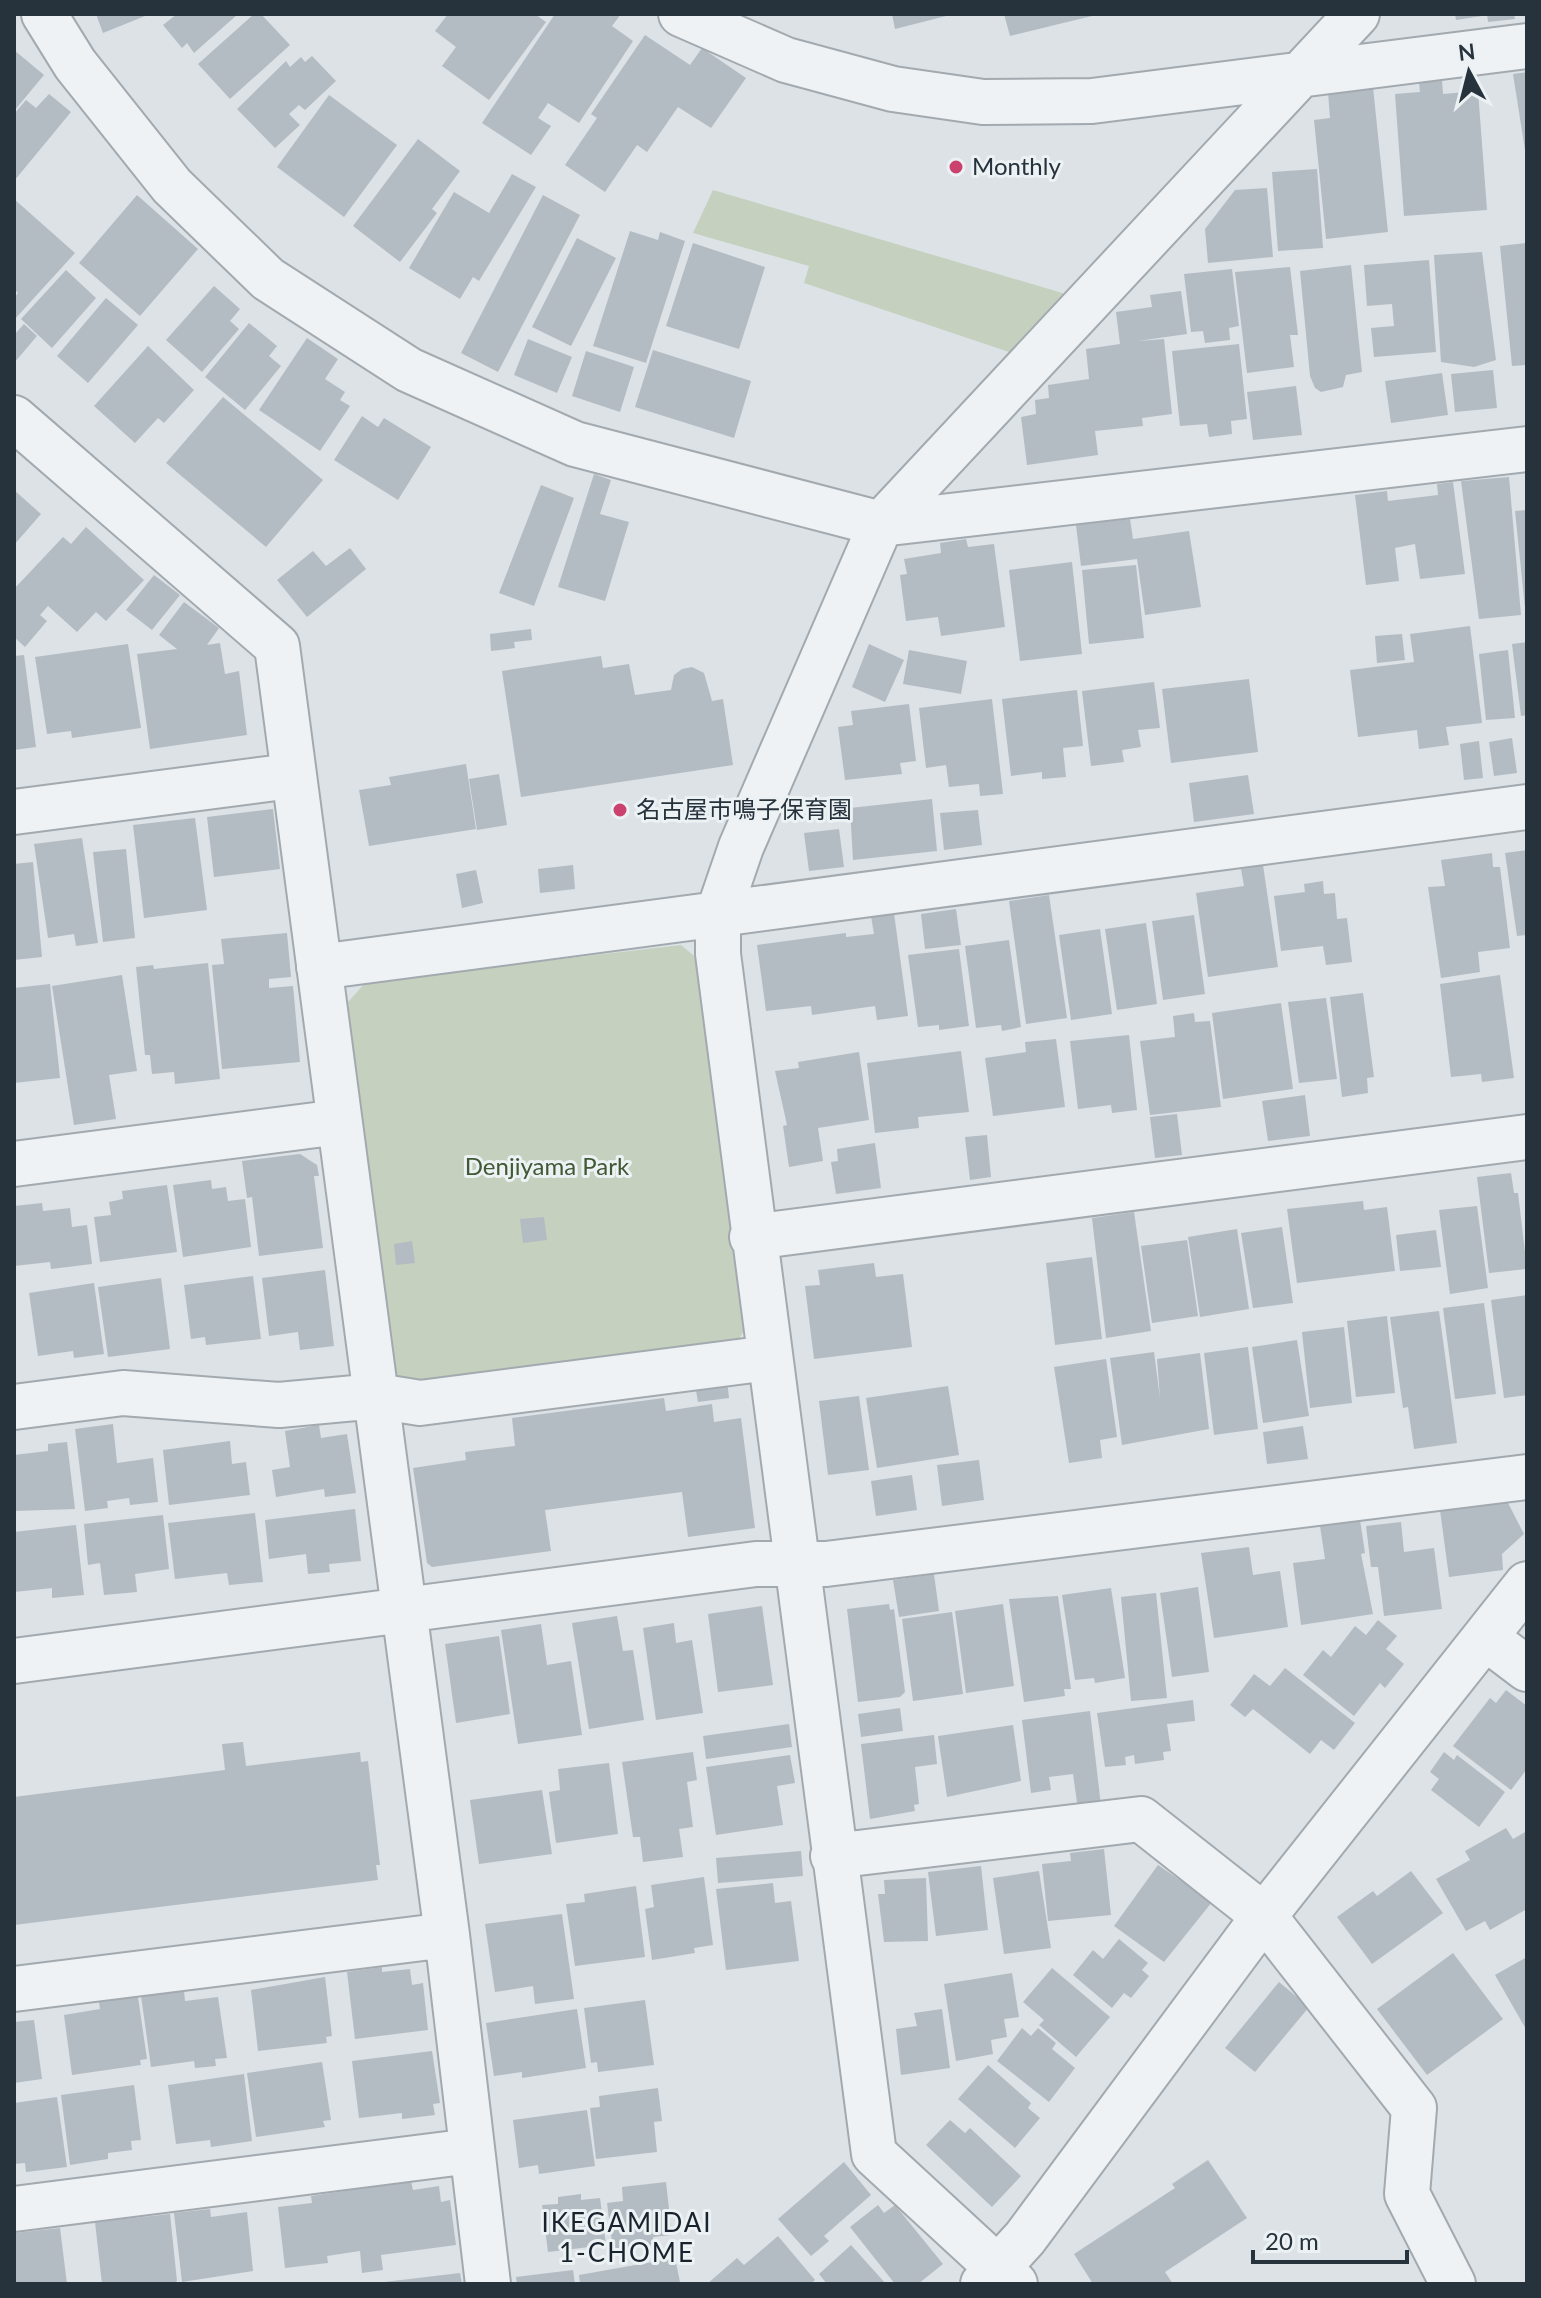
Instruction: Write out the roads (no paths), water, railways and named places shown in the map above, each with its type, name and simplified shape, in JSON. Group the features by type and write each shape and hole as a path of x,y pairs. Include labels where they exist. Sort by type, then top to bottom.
{"street":[{"path":"44,14 75,64 182,196 268,279 409,370 575,444 881,524 1527,449"},
{"path":"681,14 786,60 893,89 983,102 1092,101 1527,46"},
{"path":"1357,14 881,524 741,847 718,914 718,954 752,1237 798,1563 833,1856 874,2154 999,2279 1264,1916 1527,1584"},
{"path":"14,418 277,646 291,776 377,1396 447,1935 488,2284"},
{"path":"14,812 291,776"},
{"path":"319,967 1527,807"},
{"path":"14,1164 339,1122"},
{"path":"752,1237 1527,1137"},
{"path":"14,1407 123,1393 279,1405 377,1396 420,1403 769,1358"},
{"path":"14,1661 756,1564 826,1564 1527,1477"},
{"path":"1486,1638 1527,1669"},
{"path":"833,1856 1141,1819 1264,1916 1414,2108 1407,2194 1453,2284"},
{"path":"14,1989 447,1935"},
{"path":"14,2209 471,2151"}],"place":[{"name":"Monthly","path":"956,167"},
{"name":"名古屋市鳴子保育園","path":"620,810"}],"district":[{"name":"IKEGAMIDAI 1-CHOME","path":"627,2238"}],"park label":[{"name":"Denjiyama Park","path":"547,1167"}]}
